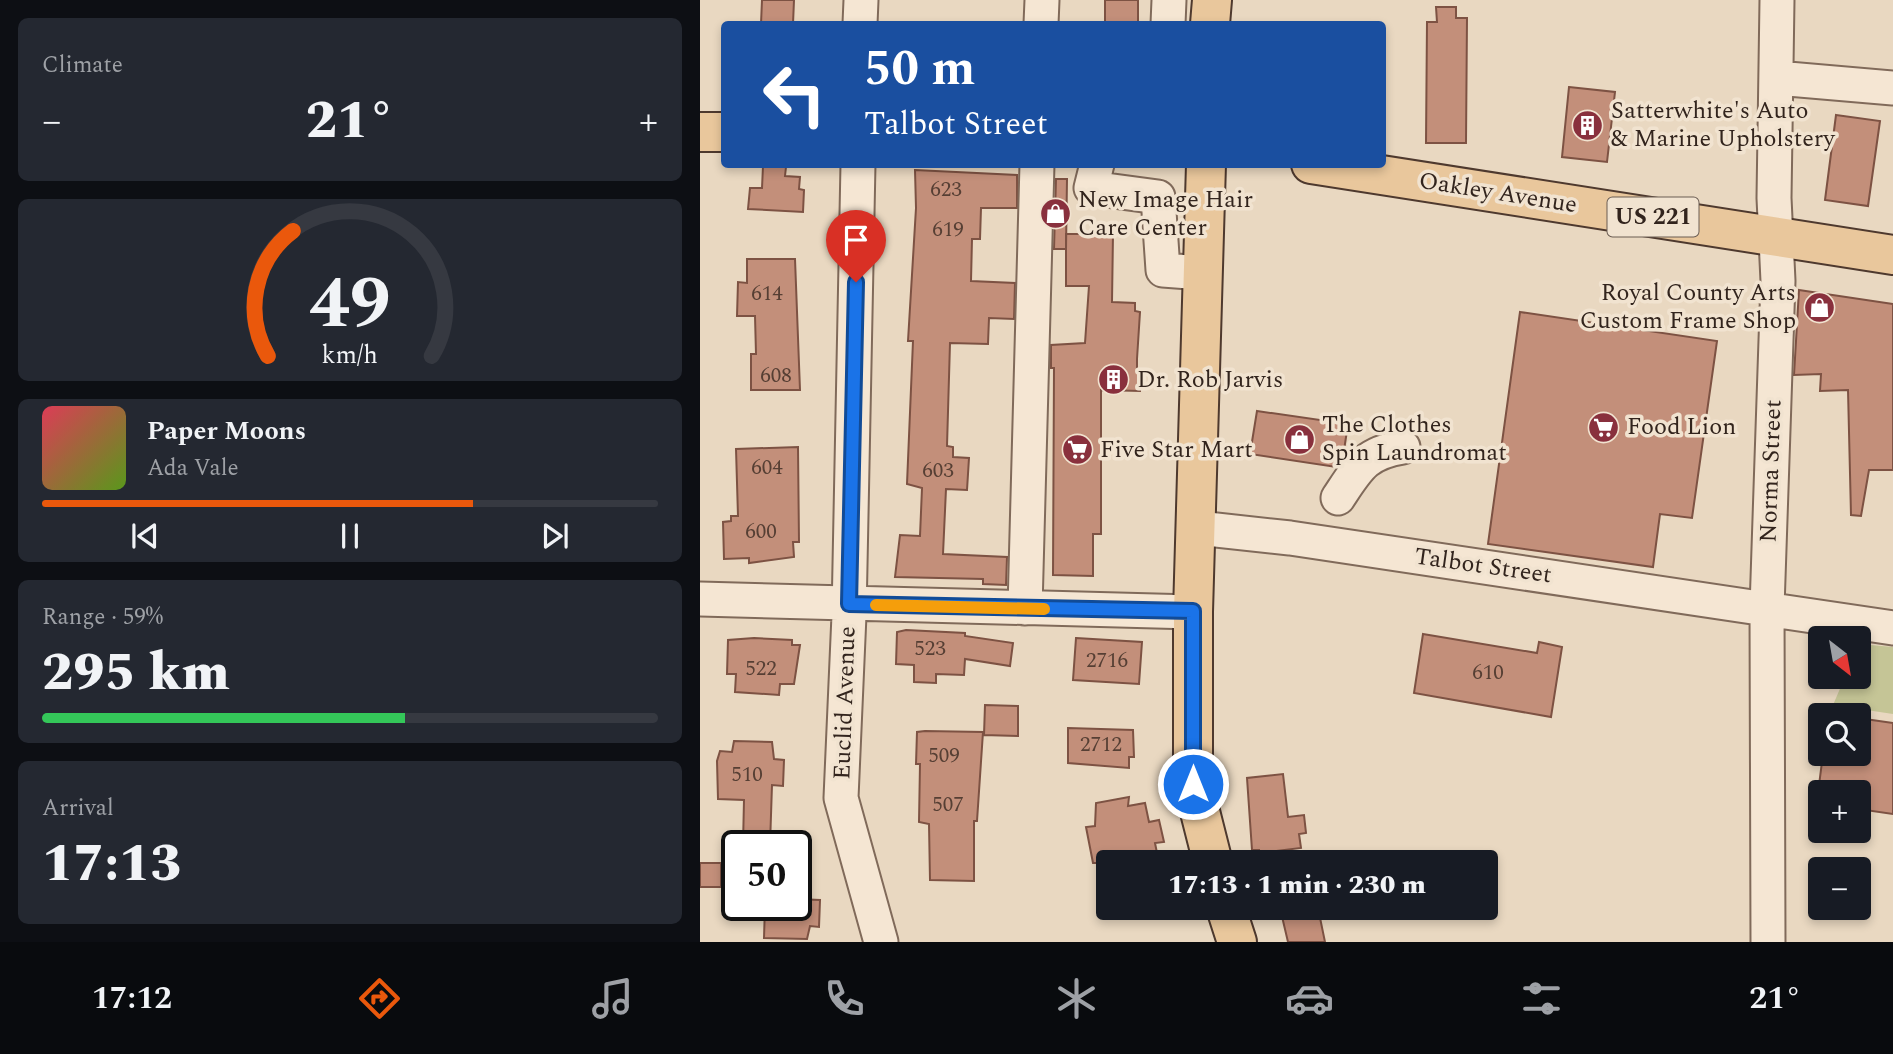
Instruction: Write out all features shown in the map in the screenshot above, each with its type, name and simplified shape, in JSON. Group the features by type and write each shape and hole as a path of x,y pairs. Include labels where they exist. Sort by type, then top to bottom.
{"main road":[{"path":"1210,21 1212,0"},
{"path":"700,132 721,132"},
{"path":"1206,168 1198,528 1193,611 1193,784 1210,850"},
{"name":"Oakley Avenue","path":"1336,168 1776,237 1890,248"},
{"path":"1230,920 1237,942"}],"street":[{"path":"860,21 861,0"},
{"path":"1041,21 1042,0"},
{"path":"1168,0 1168,21"},
{"name":"Norma Street","path":"1768,942 1767,608 1778,281 1777,0"},
{"path":"1776,78 1893,88"},
{"name":"Euclid Avenue","path":"858,168 849,604 841,798 881,942"},
{"path":"1025,608 1037,168"},
{"path":"1096,168 1091,188 1158,197 1163,270 1203,273"},
{"path":"1159,214 1205,212"},
{"path":"1338,499 1368,458 1381,450 1403,447"},
{"name":"Talbot Street","path":"1198,528 1290,538 1893,628"},
{"path":"700,599 1193,611"}],"green space":[{"path":"1871,645 1893,647 1893,714 1871,711 1871,703 1834,703 1839,690 1871,690"}],"building":[{"path":"762,0 794,0 793,21 761,21"},
{"path":"1105,0 1138,0 1138,21 1105,21"},
{"path":"1436,7 1456,7 1456,18 1467,18 1466,143 1426,143 1427,22 1437,22"},
{"name":"Satterwhite's Auto & Marine Upholstery","path":"1569,87 1615,92 1607,162 1562,157"},
{"path":"1836,115 1880,121 1868,206 1825,200"},
{"path":"763,168 786,168 785,176 800,177 799,189 804,190 803,212 748,209 750,188 762,188"},
{"path":"915,170 1017,175 1017,208 981,208 980,239 972,239 971,281 1015,283 1014,319 989,318 988,344 950,343 947,446 953,447 953,457 969,458 967,490 946,489 943,554 1007,557 1006,585 983,584 983,579 895,577 900,535 920,536 922,488 907,484 913,341 908,341 916,208"},
{"path":"1056,179 1067,179 1066,249 1054,249"},
{"path":"1066,234 1113,234 1112,302 1135,303 1135,311 1140,312 1137,370 1141,370 1140,391 1101,390 1101,534 1093,534 1093,576 1053,575 1054,368 1051,368 1051,345 1085,343 1089,286 1066,286"},
{"path":"747,259 795,259 800,390 751,390 751,354 756,354 755,316 737,316 738,282 747,283"},
{"path":"1799,290 1893,304 1893,470 1869,470 1861,516 1851,515 1848,390 1820,391 1821,374 1794,375"},
{"name":"Food Lion","path":"1520,312 1717,341 1692,518 1660,514 1653,567 1488,544"},
{"name":"The Clothes Spin Laundromat","path":"1257,411 1348,424 1343,457 1336,467 1250,454"},
{"path":"798,447 799,542 793,542 794,557 749,563 749,558 724,559 723,522 731,521 731,516 738,516 736,449"},
{"path":"906,630 965,633 965,636 1013,643 1010,666 965,659 964,675 936,674 936,683 914,682 914,665 896,664 897,632"},
{"path":"1423,634 1537,653 1539,642 1562,647 1551,717 1414,693"},
{"path":"1076,638 1142,642 1139,684 1073,680"},
{"path":"728,640 792,640 792,645 800,645 794,684 780,684 779,695 735,692 736,674 727,674"},
{"path":"985,705 1018,706 1018,736 984,735"},
{"path":"1871,720 1893,723 1893,814 1871,811 1871,780 1820,780 1821,766 1871,766"},
{"path":"1068,728 1133,730 1134,757 1129,757 1129,768 1068,763"},
{"path":"917,732 983,732 977,821 974,821 974,881 930,880 929,824 919,822 920,764 916,764"},
{"path":"734,741 772,742 774,759 784,760 783,786 772,785 770,830 743,830 744,800 718,799 717,761 720,751 732,752"},
{"path":"1283,774 1288,817 1304,815 1306,833 1299,834 1301,848 1252,850 1247,778"},
{"path":"1129,797 1128,806 1145,803 1149,822 1159,820 1164,842 1155,843 1156,850 1096,850 1096,863 1093,863 1086,827 1095,826 1096,803"},
{"path":"700,863 721,863 721,887 700,887"},
{"path":"812,900 820,900 819,927 810,926 807,939 764,938 765,921 812,921"},
{"path":"1283,920 1320,920 1325,942 1288,942"}],"slow traffic":[{"path":"876,605 1044,609"}],"place":[{"name":"Satterwhite's Auto & Marine Upholstery","path":"1588,125"},
{"name":"New Image Hair Care Center","path":"1055,214"},
{"name":"Royal County Arts Custom Frame Shop","path":"1819,307"},
{"name":"Dr. Rob Jarvis","path":"1114,380"},
{"name":"Food Lion","path":"1604,427"},
{"name":"The Clothes Spin Laundromat","path":"1299,439"},
{"name":"Five Star Mart","path":"1077,450"}],"route":[{"path":"856,282 849,604 1193,611 1193,784"}]}
